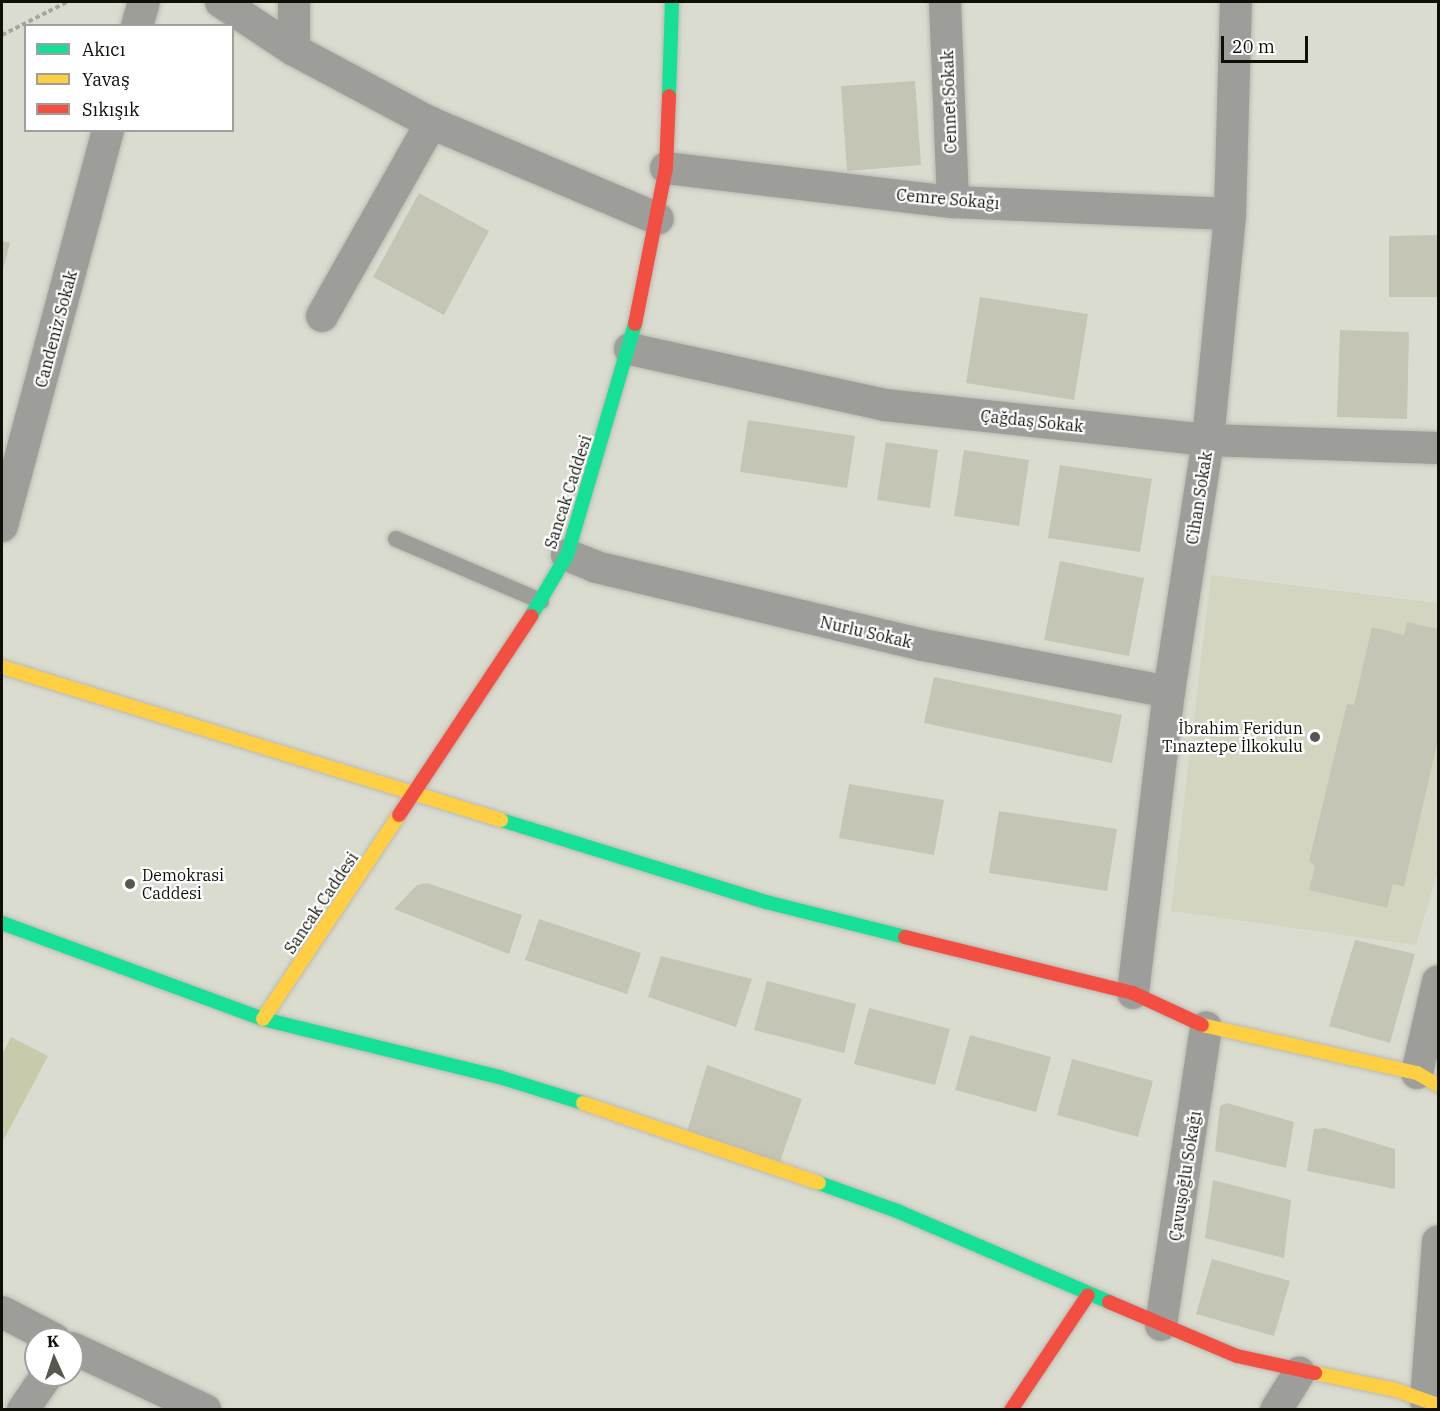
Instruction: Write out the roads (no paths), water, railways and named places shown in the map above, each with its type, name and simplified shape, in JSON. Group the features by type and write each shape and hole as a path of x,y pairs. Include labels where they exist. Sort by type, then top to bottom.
{"street":[{"path":"138,24 144,2"},
{"path":"221,2 294,50 431,123 657,219"},
{"path":"294,2 294,50"},
{"name":"Sancak Caddesi","path":"263,1018 414,794 540,601 567,555 630,349 657,219 666,168 672,2"},
{"name":"Cennet Sokak","path":"945,2 953,202"},
{"name":"Cihan Sokak","path":"1133,993 1169,692 1208,440 1230,213 1236,2"},
{"path":"322,316 431,123"},
{"name":"Candeniz Sokak","path":"2,526 107,132"},
{"name":"Cemre Sokağı","path":"666,168 953,202 1230,213"},
{"name":"Çağdaş Sokak","path":"630,349 885,405 1208,440 1438,448"},
{"name":"Nurlu Sokak","path":"567,555 596,567 923,645 1169,692"},
{"path":"2,667 766,902 1133,993 1206,1027 1428,1079 1438,981"},
{"path":"2,924 263,1018 499,1077 662,1128 897,1211 1088,1295 1237,1356 1394,1400 1432,1403 1438,1241"},
{"name":"Çavuşoğlu Sokağı","path":"1161,1325 1206,1027"},
{"path":"1011,1410 1088,1295"},
{"path":"2,1312 31,1327"},
{"path":"84,1354 205,1410"},
{"path":"1276,1410 1299,1373"},
{"path":"23,1410 39,1387"}],"lane":[{"path":"396,539 540,601"}],"place":[{"name":"İbrahim Feridun Tınaztepe İlkokulu","path":"1315,737"},
{"name":"Demokrasi Caddesi","path":"130,884"}]}
